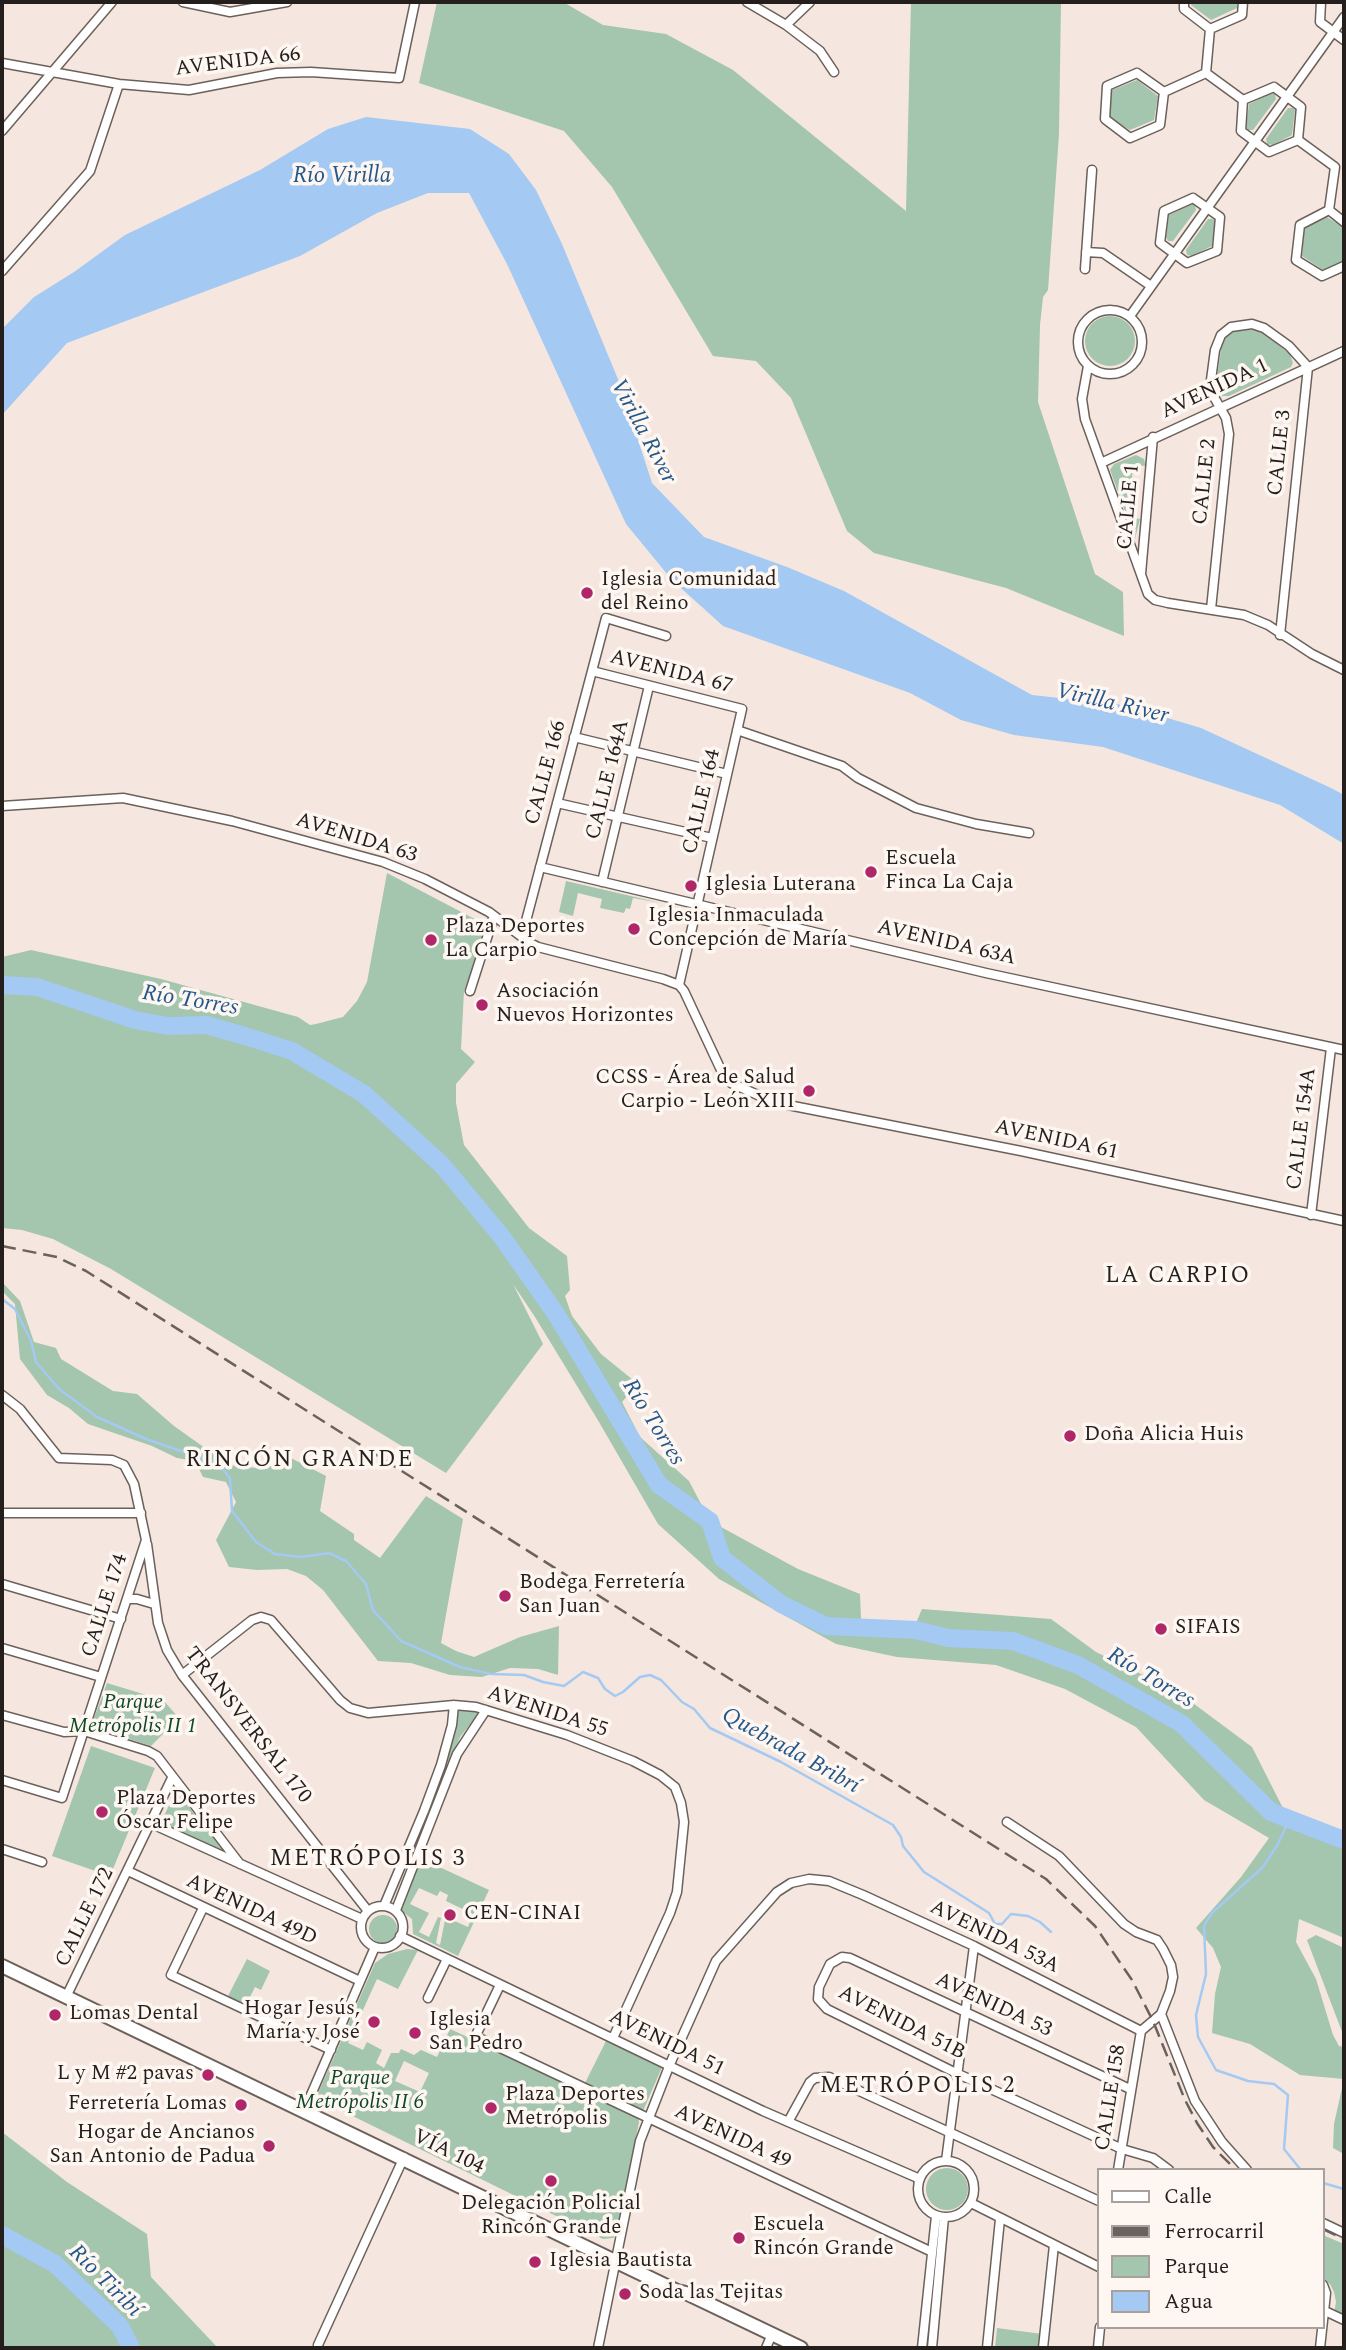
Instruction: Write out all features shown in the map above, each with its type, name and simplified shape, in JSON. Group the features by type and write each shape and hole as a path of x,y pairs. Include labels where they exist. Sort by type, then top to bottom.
{"main road":[{"name":"VÍA 104","path":"2,1963 617,2259 677,2291 801,2348"}],"street":[{"path":"2,131 112,2"},
{"path":"183,2 230,12 287,2"},
{"name":"AVENIDA 66","path":"2,63 119,84 189,90 277,73 311,72 399,78 415,2"},
{"path":"747,2 786,25 820,51 834,72"},
{"path":"786,25 810,2"},
{"path":"1184,2 1184,9 1210,29"},
{"path":"1210,29 1242,15 1243,2"},
{"path":"1321,2 1320,22 1344,40"},
{"path":"1130,316 1344,17"},
{"path":"1206,73 1210,29"},
{"path":"1137,73 1164,92 1160,125 1130,138 1105,119 1107,86 1137,73"},
{"path":"1164,92 1206,73"},
{"path":"1206,73 1243,100"},
{"path":"2,271 90,171 119,84"},
{"path":"1243,100 1274,87 1301,107 1298,140"},
{"path":"1243,100 1241,131 1269,152 1298,140"},
{"path":"1298,140 1335,167"},
{"path":"1335,167 1344,163"},
{"path":"1329,211 1335,167"},
{"path":"1085,269 1093,170"},
{"path":"1194,198 1220,216 1217,251 1187,263 1174,254 1160,243 1164,211 1194,198"},
{"path":"1329,211 1344,222"},
{"path":"1329,211 1300,225 1296,260 1322,276 1344,266"},
{"path":"1086,252 1103,253 1150,286"},
{"path":"1109,309 1130,316 1141,333 1141,353 1135,362 1118,373 1108,374 1088,366 1078,347 1078,336 1088,317 1109,309"},
{"name":"CALLE 2","path":"1211,609 1229,434 1226,418 1214,397 1211,380 1213,360 1221,335 1231,327 1252,324 1264,328 1289,345 1308,367"},
{"name":"AVENIDA 1","path":"1101,463 1344,351"},
{"path":"1088,366 1082,399 1085,419 1148,594 1155,600 1244,615 1268,625 1280,635 1344,670"},
{"name":"CALLE 3","path":"1280,635 1308,367"},
{"name":"CALLE 1","path":"1141,579 1153,437"},
{"name":"CALLE 166","path":"522,936 606,618 666,636"},
{"name":"AVENIDA 67","path":"592,671 742,709"},
{"name":"CALLE 164A","path":"602,882 649,686"},
{"name":"CALLE 164","path":"679,985 742,709"},
{"name":"AVENIDA 67","path":"737,730 842,766 858,778 916,808 976,824 1029,833"},
{"path":"574,737 727,774"},
{"name":"AVENIDA 63","path":"2,806 123,797 232,821 383,862 425,878 494,916 538,947 679,985"},
{"path":"557,803 712,838"},
{"name":"AVENIDA 63A","path":"540,867 986,973 1344,1050"},
{"path":"470,991 494,916"},
{"name":"AVENIDA 61","path":"679,985 721,1070 731,1083 760,1096 788,1105 1035,1154 1344,1222"},
{"name":"CALLE 154A","path":"1311,1214 1331,1048"},
{"name":"CALLE 174","path":"2,1395 20,1409 59,1458 112,1460 124,1465 134,1483 146,1540 62,1798 2,1780"},
{"path":"2,1513 141,1513"},
{"name":"TRANSVERSAL 170","path":"146,1540 154,1604 167,1650 182,1675 365,1915"},
{"path":"2,1584 121,1619"},
{"path":"127,1599 154,1604"},
{"name":"AVENIDA 55","path":"182,1675 252,1620 261,1617 271,1620 340,1700 351,1708 368,1713 454,1705 486,1710 567,1735 633,1761 660,1775 675,1787 684,1822 677,1892 665,1925 612,2038"},
{"path":"2,1647 101,1677"},
{"path":"384,1906 425,1811 452,1725 454,1705"},
{"path":"396,1910 384,1906 376,1907 365,1915 361,1930 364,1938 375,1947 391,1945 400,1937 402,1925 396,1910 457,1754 486,1710"},
{"path":"2,1715 64,1732 84,1731 157,1756 240,1864"},
{"name":"CALLE 172","path":"67,1995 172,1778"},
{"path":"1007,1822 1059,1856 1124,1924 1157,1940 1171,1965 1173,1977 1161,2014 1141,2031"},
{"path":"150,1823 240,1864 365,1915"},
{"path":"2,1849 42,1861"},
{"name":"AVENIDA 49D","path":"128,1871 360,1981"},
{"name":"AVENIDA 53A","path":"670,2064 716,1961 777,1892 791,1883 809,1879 829,1881 974,1946 1141,2031"},
{"path":"203,1908 171,1975 331,2050"},
{"name":"AVENIDA 51","path":"400,1937 788,2122 920,2179"},
{"path":"946,2161 974,1946"},
{"path":"305,2109 375,1947"},
{"name":"AVENIDA 53","path":"818,1999 819,1987 827,1968 842,1957 850,1958 1130,2088"},
{"path":"428,1998 447,1959"},
{"name":"AVENIDA 49","path":"500,1985 477,2033 479,2038 932,2252"},
{"name":"AVENIDA 51B","path":"818,1999 828,2009 956,2073 1122,2149 1153,2158 1166,2168"},
{"path":"1161,2014 1195,2101 1222,2142 1245,2168"},
{"name":"CALLE 158","path":"1118,2168 1141,2031"},
{"path":"598,2348 640,2141 670,2064"},
{"path":"788,2122 810,2082 815,2078 829,2077 1098,2201"},
{"path":"318,2345 404,2156"},
{"path":"946,2161 962,2166 973,2179 975,2188 971,2203 959,2214 940,2217 924,2207 918,2194 920,2179 930,2166 946,2161"},
{"path":"971,2203 1098,2267"},
{"path":"922,2348 932,2252 940,2217"},
{"path":"932,2348 940,2217"},
{"path":"987,2348 1000,2219"},
{"path":"1325,2224 1344,2233"},
{"path":"1043,2348 1054,2245"},
{"path":"1325,2290 1325,2311 1344,2320"},
{"path":"1098,2348 1100,2329"},
{"path":"1321,2348 1323,2329"},
{"path":"766,2348 772,2334"}],"green space":[{"path":"437,2 563,2 603,25 666,34 733,70 906,211 911,2 1061,2 1059,134 1048,290 1043,297 1040,325 1038,402 1095,574 1123,592 1124,636 1006,588 874,553 847,531 791,398 756,361 713,356 612,187 564,131 419,83"},
{"path":"1192,2 1237,2 1237,8 1211,20 1191,5"},
{"path":"1137,80 1158,96 1154,120 1130,130 1109,118 1112,90"},
{"path":"1272,93 1276,99 1253,130 1248,130 1246,126 1249,104"},
{"path":"1288,108 1295,110 1292,135 1273,145 1267,144 1266,139"},
{"path":"1192,204 1196,210 1173,241 1168,241 1166,237 1169,215"},
{"path":"1327,217 1344,228 1344,261 1323,270 1302,256 1304,228"},
{"path":"1208,219 1215,221 1212,246 1192,256 1187,255 1186,250"},
{"path":"1110,316 1128,323 1135,341 1128,359 1110,366 1092,359 1085,341 1092,323"},
{"path":"1239,328 1259,330 1290,354 1293,363 1291,367 1229,396 1222,396 1216,385 1222,342 1227,334"},
{"path":"1136,455 1144,459 1146,466 1133,465 1129,517 1140,519 1135,539 1110,470 1114,464"},
{"path":"387,873 488,926 464,991 461,1049 475,1062 456,1084 456,1103 464,1145 529,1228 567,1256 570,1290 565,1296 572,1316 601,1354 638,1384 622,1402 640,1437 689,1481 710,1521 798,1569 860,1594 861,1619 916,1623 922,1609 1051,1619 1096,1652 1178,1692 1252,1747 1289,1820 1344,1840 1344,1938 1299,1919 1296,1942 1316,1979 1333,2035 1339,2046 1344,2047 1344,2079 1300,2075 1250,2044 1212,2033 1215,1994 1221,1967 1213,1948 1196,1928 1241,1877 1269,1838 1204,1800 1136,1727 1065,1689 996,1665 897,1657 836,1644 719,1579 658,1524 599,1422 513,1284 543,1344 446,1473 111,1269 53,1239 22,1230 2,1228 2,957 31,950 161,979 298,1017 310,1025 316,1024 343,1017 357,1001 367,982"},
{"path":"566,881 661,903 633,898 630,909 626,908 624,913 600,908 602,899 578,893 573,916 559,912"},
{"path":"2,1282 20,1301 34,1342 56,1348 61,1359 113,1391 137,1394 174,1426 229,1465 267,1469 285,1455 326,1476 320,1511 354,1534 354,1540 380,1558 426,1496 463,1519 441,1643 474,1657 520,1637 559,1626 558,1675 538,1669 510,1668 482,1677 450,1675 411,1663 378,1661 323,1590 306,1576 287,1569 229,1567 216,1540 236,1502 226,1482 203,1477 195,1461 177,1458 152,1446 88,1424 47,1395 20,1359 15,1304 2,1291"},
{"name":"Parque Metrópolis II 1","path":"107,1683 163,1700 179,1718 151,1746 101,1730 94,1718"},
{"path":"456,1708 480,1712 460,1737 449,1763 446,1762"},
{"name":"Plaza Deportes Óscar Felipe","path":"91,1746 155,1768 110,1876 52,1856"},
{"path":"176,1791 229,1857 160,1824"},
{"path":"420,1858 489,1890 458,1956 413,1934 412,1919 399,1909","holes":["419,1888 437,1896 440,1891 448,1895 446,1901 473,1914 468,1927 448,1918 445,1920 440,1945 436,1943 441,1918 438,1917 429,1937 419,1932 429,1913 410,1904"]},
{"path":"383,1915 393,1919 397,1929 393,1939 383,1943 373,1939 369,1929 373,1919"},
{"path":"1316,1935 1344,1948 1344,2037 1307,1940"},
{"name":"Parque Metrópolis II 6","path":"407,1949 418,1950 398,1989 377,1979 348,2043 363,2050 367,2042 382,2050 376,2063 384,2068 391,2053 399,2053 401,2049 414,2055 421,2050 437,2057 450,2029 638,2117 617,2233 613,2238 603,2239 316,2098 375,1963 388,1954","holes":["404,2061 429,2073 420,2092 395,2081"]},
{"path":"247,1959 270,1971 261,1990 255,1987 245,2007 227,1998"},
{"path":"607,2039 663,2065 643,2111 585,2083"},
{"path":"1344,2079 1344,2154 1333,2148 1334,2124"},
{"path":"2,2132 67,2182 147,2234 151,2277 218,2348 2,2348"},
{"path":"947,2168 962,2174 968,2189 962,2204 947,2210 932,2204 926,2189 932,2174"},
{"path":"1325,2236 1344,2244 1344,2319 1334,2314 1336,2302 1330,2284 1325,2280"},
{"path":"997,2328 1042,2334 1040,2348 995,2348"}],"water":[{"name":"Río Virilla","path":"366,117 470,129 509,154 536,190 562,244 620,384 652,483 704,537 844,591 1032,695 1124,705 1201,728 1331,788 1344,795 1344,844 1280,805 1103,747 1014,735 961,720 910,693 723,626 672,580 626,524 507,264 469,193 428,193 377,213 300,256 67,343 2,415 2,329 34,297 125,235 260,170 328,129"}],"waterway":[{"name":"Río Torres","path":"2,985 37,987 135,1020 168,1026 206,1025 245,1036 292,1051 364,1094 442,1165 502,1237 556,1314 659,1485 710,1521 722,1558 781,1604 826,1626 916,1630 948,1638 1013,1641 1078,1665 1182,1724 1271,1812 1344,1840"},
{"name":"Quebrada Bribrí","path":"2,1299 15,1309 31,1341 36,1362 59,1389 97,1417 146,1439 219,1464 230,1478 232,1511 256,1542 275,1554 301,1557 329,1553 346,1561 366,1584 373,1610 401,1641 460,1667 491,1674 524,1675 564,1686 583,1672 598,1678 605,1689 615,1696 640,1677 650,1675 661,1680 682,1702 694,1709 710,1728 781,1762 893,1825 903,1846 924,1872 989,1913 995,1924 1002,1924 1011,1914 1028,1916 1051,1932"},
{"path":"1289,1820 1263,1867 1212,1913 1204,1926 1206,1974 1196,2015 1198,2037 1216,2070 1248,2081 1274,2084 1288,2095 1284,2149 1299,2168"},
{"path":"1325,2184 1344,2189"},
{"name":"Río Tiribí","path":"2,2235 55,2264 120,2326 131,2348"}],"railway":[{"path":"2,1246 57,1257 86,1271 1046,1879 1095,1926 1132,1980 1153,2021 1197,2123 1213,2147 1234,2168"},
{"path":"1325,2230 1344,2239"}],"place":[{"name":"Iglesia Comunidad del Reino","path":"587,593"},
{"name":"Escuela Finca La Caja","path":"871,872"},
{"name":"Iglesia Luterana","path":"691,886"},
{"name":"Iglesia Inmaculada Concepción de María","path":"634,929"},
{"name":"Plaza Deportes La Carpio","path":"431,940"},
{"name":"Asociación Nuevos Horizontes","path":"482,1005"},
{"name":"CCSS - Área de Salud Carpio - León XIII","path":"809,1091"},
{"name":"Doña Alicia Huis","path":"1070,1436"},
{"name":"Bodega Ferretería San Juan","path":"505,1596"},
{"name":"SIFAIS","path":"1161,1629"},
{"name":"Plaza Deportes Óscar Felipe","path":"102,1812"},
{"name":"CEN-CINAI","path":"450,1915"},
{"name":"Lomas Dental","path":"55,2015"},
{"name":"Hogar Jesús, María y José","path":"374,2022"},
{"name":"Iglesia San Pedro","path":"415,2033"},
{"name":"L y M #2 pavas","path":"208,2075"},
{"name":"Ferretería Lomas","path":"241,2105"},
{"name":"Plaza Deportes Metrópolis","path":"491,2108"},
{"name":"Hogar de Ancianos San Antonio de Padua","path":"269,2146"},
{"name":"Delegación Policial Rincón Grande","path":"551,2181"},
{"name":"Escuela Rincón Grande","path":"739,2238"},
{"name":"Iglesia Bautista","path":"535,2262"},
{"name":"Soda las Tejitas","path":"625,2294"}],"district":[{"name":"LA CARPIO","path":"1178,1277"},
{"name":"RINCÓN GRANDE","path":"300,1461"},
{"name":"METRÓPOLIS 3","path":"368,1860"},
{"name":"METRÓPOLIS 2","path":"918,2087"}],"water label":[{"name":"Virilla River","path":"642,432"},
{"name":"Virilla River","path":"1112,705"}]}
